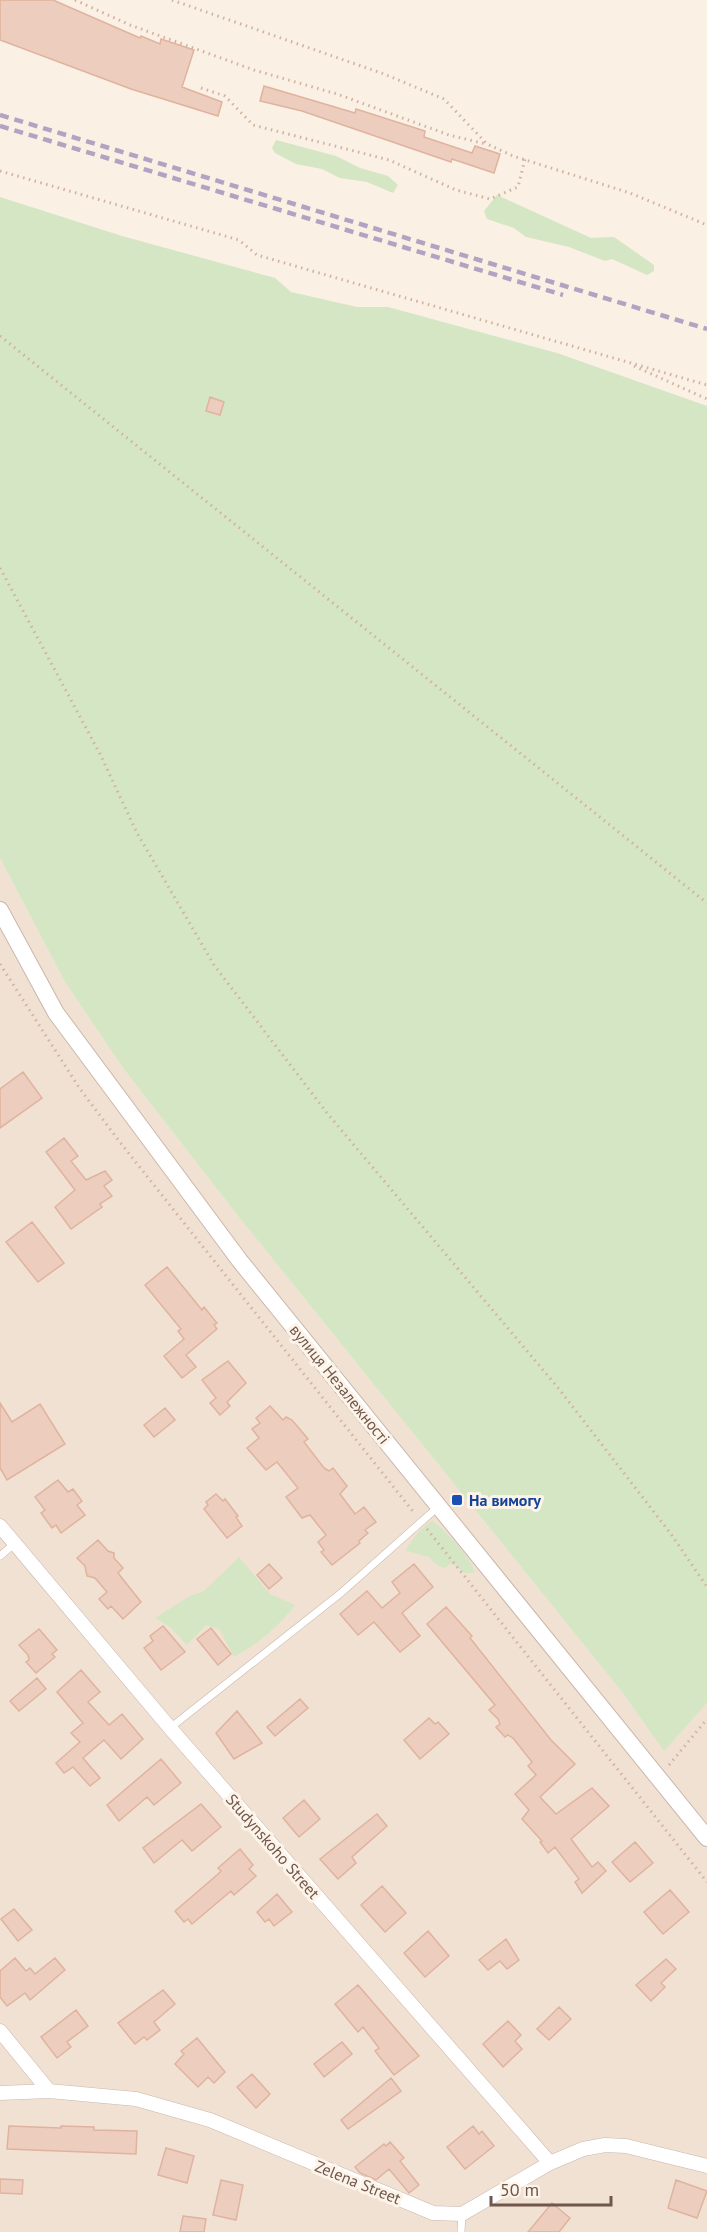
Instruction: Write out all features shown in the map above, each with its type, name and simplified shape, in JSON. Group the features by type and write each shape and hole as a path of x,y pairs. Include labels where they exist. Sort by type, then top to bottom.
{"street":[{"name":"вулиця Незалежності","path":"0,910 63,1022 240,1261 707,1838"},
{"name":"Studynskoho Street","path":"0,1526 170,1728 550,2163"},
{"path":"0,2031 49,2091"},
{"name":"Zelena Street","path":"0,2093 49,2091 136,2099 210,2120 433,2213 462,2214"},
{"path":"462,2214 550,2163 583,2149 605,2145 626,2146 707,2166"}],"lane":[{"path":"170,1728 341,1593 439,1506"},
{"path":"0,1556 14,1544"},
{"path":"461,2232 462,2214"}],"path":[{"path":"75,0 130,25 254,69 337,94 449,135 487,144 525,159 630,193 707,225"},
{"path":"172,0 384,74 444,99 487,144"},
{"path":"201,88 225,96 253,125 389,160 456,190 490,199 518,187 525,159"},
{"path":"0,171 230,237 239,240 257,255 707,385"},
{"path":"0,336 707,903"},
{"path":"624,362 707,399"},
{"path":"0,568 100,754 137,833 214,965 327,1113 559,1389 671,1534 707,1587"},
{"path":"0,964 80,1089 119,1141 707,1882"},
{"path":"656,1775 672,1763 707,1719"}],"shaded area":[{"path":"0,858 65,982 123,1068 238,1216 622,1692 664,1750 707,1703 707,2232 0,2232"}],"green space":[{"path":"276,140 336,156 360,168 388,176 398,185 393,193 367,182 340,178 322,169 296,164 275,153 272,148"},
{"path":"497,195 591,238 614,237 654,265 654,271 647,275 612,259 605,261 569,247 526,237 514,228 487,219 484,211"},
{"path":"0,197 122,236 275,278 291,292 357,307 388,307 557,353 707,406 707,1703 664,1751 622,1692 238,1216 123,1068 65,982 0,858"},
{"path":"432,1521 457,1545 469,1561 474,1573 465,1573 451,1563 445,1568 438,1566 429,1557 406,1551 417,1534"},
{"path":"239,1557 270,1594 295,1605 275,1627 252,1646 234,1657 219,1629 206,1625 187,1645 170,1627 155,1618 190,1596 204,1591"}],"building":[{"path":"0,0 53,0 140,38 141,36 160,44 161,39 194,50 182,87 222,102 218,116 131,89 0,40"},
{"path":"264,86 355,113 356,109 425,131 424,137 472,153 475,146 500,154 494,173 452,159 451,162 302,111 260,101"},
{"path":"210,397 224,402 220,415 206,411"},
{"path":"23,1072 42,1098 0,1128 0,1089"},
{"path":"64,1138 78,1156 71,1161 86,1180 105,1171 112,1180 104,1186 112,1196 100,1204 102,1207 71,1229 55,1207 75,1190 46,1152"},
{"path":"32,1222 64,1263 38,1282 6,1242"},
{"path":"167,1267 202,1310 204,1307 217,1323 214,1325 217,1329 186,1355 196,1367 182,1378 164,1356 184,1339 178,1331 181,1329 145,1285"},
{"path":"228,1361 246,1383 227,1402 230,1406 220,1415 210,1403 216,1398 202,1380"},
{"path":"0,1403 12,1422 40,1404 65,1444 7,1480 0,1468"},
{"path":"270,1406 283,1420 286,1417 292,1420 308,1439 304,1442 324,1468 329,1471 333,1468 347,1486 340,1494 355,1514 364,1507 376,1522 365,1530 368,1533 359,1541 360,1543 332,1565 321,1552 324,1550 318,1542 326,1535 310,1515 302,1518 286,1497 298,1488 277,1462 266,1470 247,1448 259,1438 252,1429 260,1423 256,1418"},
{"path":"165,1408 175,1420 154,1437 144,1425"},
{"path":"58,1480 68,1492 73,1489 82,1501 77,1505 85,1515 61,1533 56,1525 52,1528 41,1513 45,1510 35,1497"},
{"path":"216,1494 223,1501 225,1499 238,1516 236,1517 242,1526 227,1538 204,1509 208,1505 206,1502"},
{"path":"98,1540 108,1551 114,1553 114,1558 123,1568 118,1573 141,1602 123,1619 111,1606 108,1609 99,1599 107,1592 95,1578 87,1576 85,1566 77,1558"},
{"path":"269,1564 282,1578 269,1589 257,1575"},
{"path":"414,1564 433,1587 402,1613 420,1636 400,1652 374,1622 358,1635 340,1614 367,1591 382,1608 400,1593 392,1582"},
{"path":"446,1607 472,1636 470,1638 551,1740 575,1764 540,1797 556,1814 592,1788 609,1806 571,1839 592,1867 598,1862 606,1871 582,1893 575,1882 579,1879 555,1847 548,1853 540,1842 542,1841 522,1819 529,1810 515,1794 536,1775 528,1766 532,1762 513,1738 508,1735 505,1737 496,1727 500,1724 498,1719 489,1710 495,1705 427,1624"},
{"path":"163,1626 185,1652 161,1670 144,1648 153,1641 150,1636"},
{"path":"211,1628 231,1654 218,1665 197,1639"},
{"path":"39,1629 57,1650 52,1654 55,1657 36,1673 26,1662 29,1660 28,1655 19,1645"},
{"path":"81,1670 100,1692 88,1702 109,1725 122,1714 143,1739 121,1759 104,1740 83,1758 100,1778 90,1786 73,1767 64,1773 56,1763 80,1742 71,1733 83,1723 57,1692"},
{"path":"37,1678 46,1689 19,1711 10,1701"},
{"path":"300,1699 308,1708 275,1736 267,1727"},
{"path":"237,1711 262,1743 234,1759 216,1733"},
{"path":"429,1718 435,1724 438,1722 449,1734 420,1759 404,1740"},
{"path":"161,1759 181,1783 154,1805 147,1797 119,1821 107,1805"},
{"path":"304,1800 320,1819 299,1837 283,1818"},
{"path":"201,1804 221,1827 192,1851 182,1840 154,1863 143,1848"},
{"path":"377,1814 387,1826 352,1857 356,1863 338,1879 320,1859"},
{"path":"635,1842 653,1863 630,1882 612,1862"},
{"path":"240,1849 253,1865 249,1869 256,1876 234,1895 231,1891 192,1924 188,1919 184,1922 175,1911 217,1875 221,1871 218,1868"},
{"path":"382,1886 406,1913 385,1932 361,1905"},
{"path":"670,1890 689,1912 663,1934 644,1912"},
{"path":"277,1894 292,1912 274,1926 269,1919 265,1922 257,1912"},
{"path":"14,1909 32,1930 18,1941 1,1919"},
{"path":"428,1931 449,1956 425,1977 404,1953"},
{"path":"506,1939 519,1960 507,1969 500,1961 488,1970 479,1960"},
{"path":"15,1958 26,1971 30,1968 35,1974 55,1958 65,1970 30,2000 25,1993 7,2006 0,1997 0,1971"},
{"path":"666,1959 676,1969 661,1983 665,1987 651,2001 636,1985"},
{"path":"358,1985 419,2056 394,2075 375,2051 379,2048 363,2027 358,2032 335,2004"},
{"path":"163,1990 175,2004 154,2022 160,2030 147,2040 144,2037 135,2044 118,2023"},
{"path":"559,2007 571,2019 549,2040 537,2029"},
{"path":"76,2010 88,2026 67,2042 71,2047 57,2058 41,2037"},
{"path":"508,2021 521,2035 515,2041 522,2049 503,2067 483,2044"},
{"path":"197,2038 225,2072 214,2083 208,2077 198,2087 175,2064 184,2054 181,2051"},
{"path":"342,2042 352,2054 324,2077 314,2064"},
{"path":"252,2074 270,2094 256,2108 237,2087"},
{"path":"391,2078 401,2091 348,2129 341,2120"},
{"path":"9,2126 94,2127 94,2130 137,2131 136,2154 7,2149"},
{"path":"473,2126 479,2134 482,2131 494,2146 465,2169 447,2147"},
{"path":"390,2142 404,2158 400,2161 419,2185 409,2193 389,2169 376,2180 360,2173 355,2167 384,2144 386,2146"},
{"path":"166,2148 194,2156 187,2183 158,2175"},
{"path":"0,2179 23,2180 22,2194 0,2193"},
{"path":"221,2180 243,2185 236,2220 213,2215"},
{"path":"676,2180 707,2191 697,2218 668,2208"},
{"path":"552,2203 570,2218 559,2232 528,2232"},
{"path":"183,2216 206,2219 204,2232 180,2232"}],"railway":[{"path":"0,115 707,329"},
{"path":"0,126 563,295"}],"place":[{"name":"На вимогу","path":"457,1500"}]}
